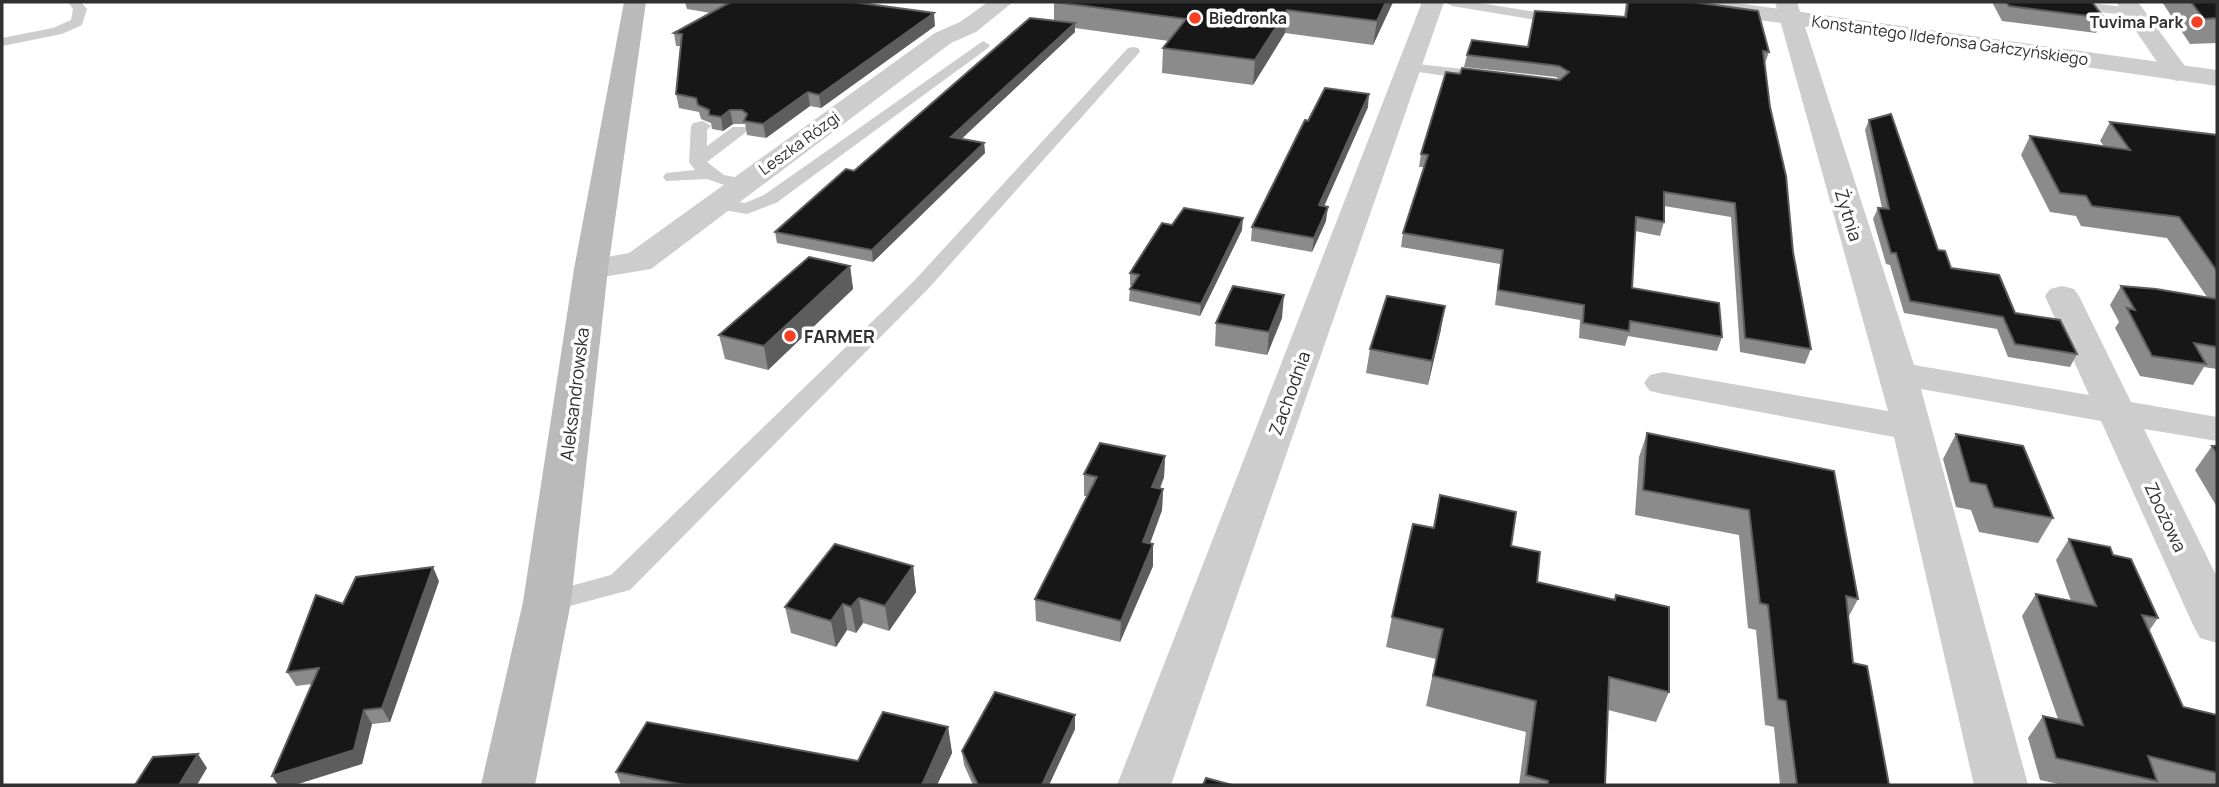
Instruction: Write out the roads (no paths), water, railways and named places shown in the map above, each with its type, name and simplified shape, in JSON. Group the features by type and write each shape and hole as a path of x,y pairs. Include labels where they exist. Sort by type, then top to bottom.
{"main road":[{"name":"Aleksandrowska","path":"508,785 547,601 591,270 635,2"}],"street":[{"name":"Leszka Rózgi","path":"591,270 639,261 943,37 968,27 1002,2"},
{"name":"Zachodnia","path":"1144,785 1433,2"},
{"name":"Konstantego Ildefonsa Gałczyńskiego","path":"1683,2 1788,9 2217,78"},
{"path":"2130,7 2177,72"},
{"name":"Żytnia","path":"1788,9 1898,374 2001,785"},
{"name":"Zbożowa","path":"2062,296 2217,625"},
{"path":"1898,374 2115,409 2217,429"},
{"path":"1664,383 1912,428"}],"lane":[{"path":"2,42 57,31 77,22 80,9 74,2"},
{"path":"1452,2 1548,18"},
{"path":"2047,2 2130,7"},
{"path":"717,204 747,209 770,199 983,45"},
{"path":"547,601 620,583 921,285 1133,51"},
{"path":"1409,67 1505,78"},
{"path":"703,126 699,126 704,167 714,178 743,184"},
{"path":"672,177 704,167 739,130"}],"place":[{"name":"Biedronka","path":"1195,18"},
{"name":"Tuvima Park","path":"2197,22"},
{"name":"FARMER","path":"790,336"}]}
